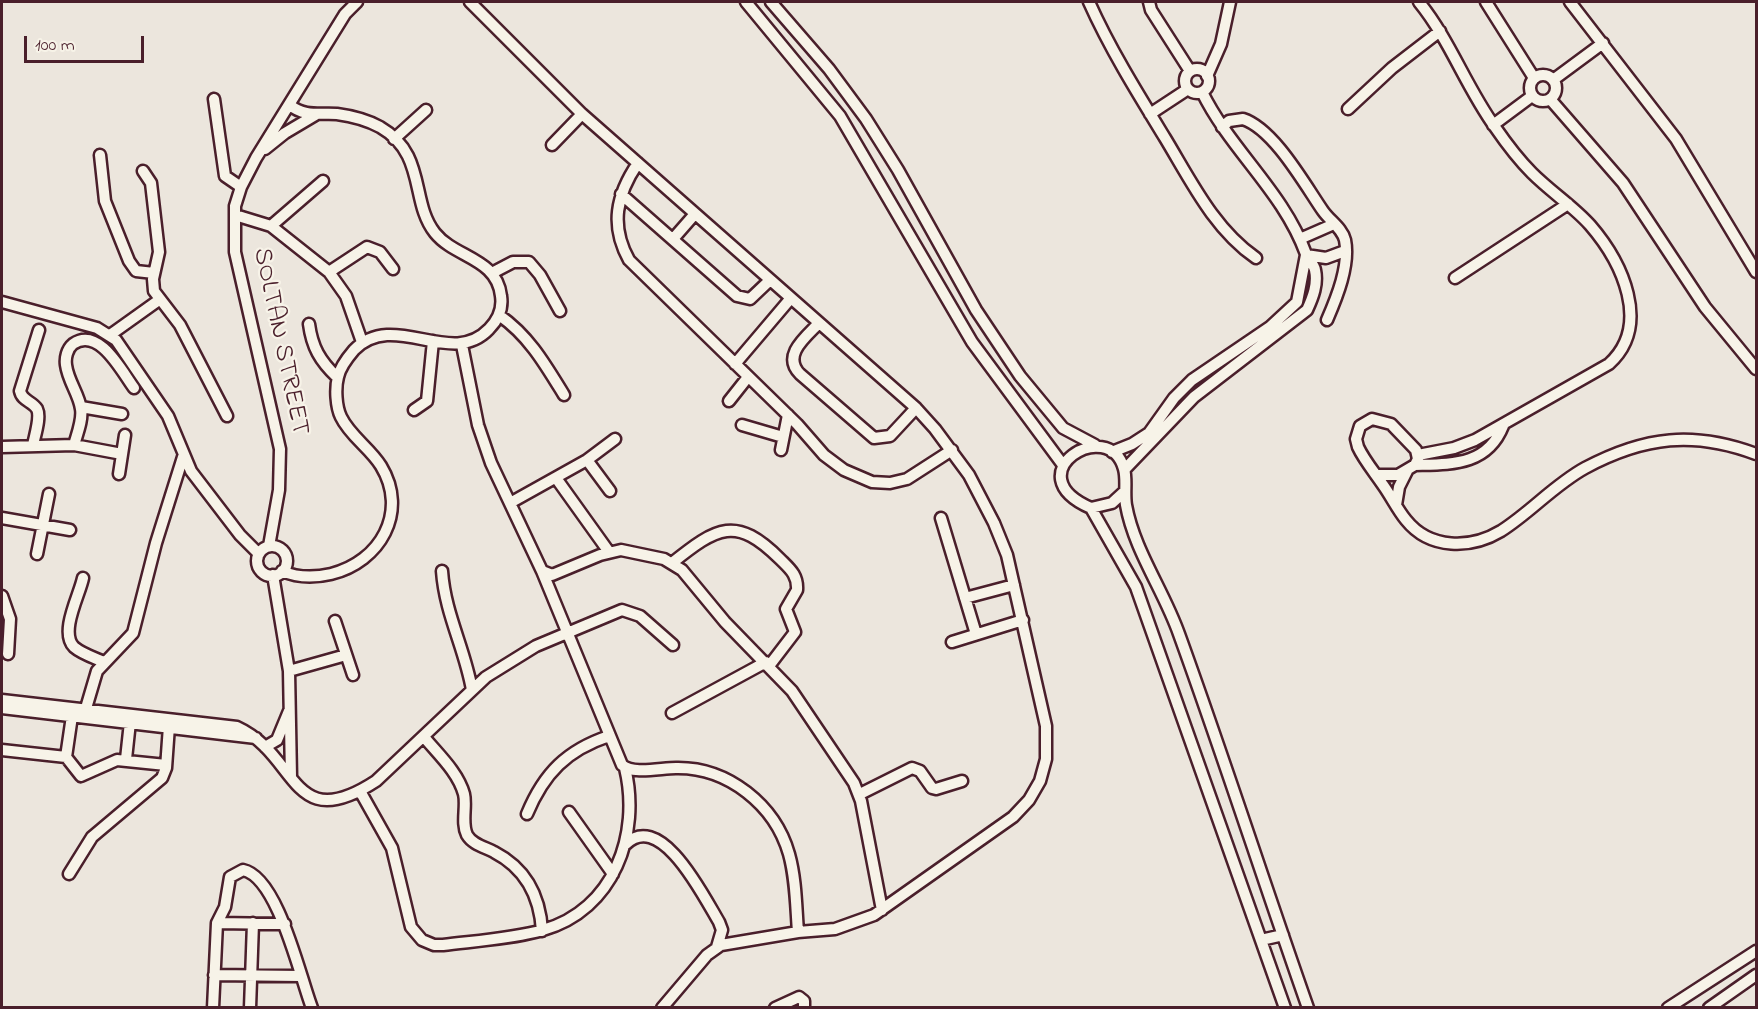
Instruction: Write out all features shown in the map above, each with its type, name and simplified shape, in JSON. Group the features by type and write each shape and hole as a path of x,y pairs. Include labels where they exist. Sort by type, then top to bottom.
{"street":[{"name":"SOLTAN STREET","path":"269,546 279,490 280,449 274,415 242,289 233,237 234,215 241,187 256,158 345,14 357,2"},
{"path":"470,2 582,114 694,215 916,408 952,450 994,523 1014,585 1047,737 1046,759 1035,791 1022,809 1005,824 882,909 845,927 798,932 717,947"},
{"path":"746,2 840,116 972,342 1063,465"},
{"path":"771,2 830,69 866,119 898,170 976,310 1020,376 1058,422 1076,436 1112,452 1125,470 1124,492 1129,524 1170,608 1308,1008"},
{"path":"1089,2 1110,45 1150,114 1216,221 1256,258"},
{"path":"1149,2 1151,10 1190,71"},
{"path":"1190,71 1185,81 1188,89 1196,93 1202,92 1208,85 1207,76 1221,44 1230,2"},
{"path":"1377,475 1393,476 1413,464 1503,426 1553,394 1609,364 1621,352 1629,337 1631,309 1620,274 1600,237 1568,204 1532,173 1493,125 1470,89 1440,31 1419,2"},
{"path":"1486,2 1534,78"},
{"path":"1570,2 1676,139 1756,272"},
{"path":"1348,109 1392,68 1440,31"},
{"path":"1553,80 1603,43"},
{"path":"1190,71 1200,69 1207,76"},
{"path":"1544,75 1553,80 1556,90 1550,99 1541,101 1532,96 1530,87 1534,78 1544,75"},
{"path":"1150,114 1188,89"},
{"path":"1112,452 1132,444 1149,433 1174,398 1192,380 1239,354 1307,310 1315,288 1315,269 1306,255 1302,238 1269,185 1222,127 1202,92"},
{"path":"1493,125 1532,96"},
{"path":"214,99 225,176 241,187"},
{"path":"1550,99 1623,183 1705,307 1756,369"},
{"path":"2,302 110,334 123,348 168,416 183,457 234,527 259,554 260,569 292,576 319,577 348,568 376,549 390,522 392,511 388,481 372,453 349,430 340,416 337,377 345,362 362,342 389,334 462,345 480,337 499,315 501,297 492,273 436,234 427,219 413,166 394,139 382,128 364,120 345,116 302,113 290,105"},
{"path":"394,139 426,110"},
{"path":"256,158 285,133 317,114"},
{"path":"552,145 582,114"},
{"path":"1222,127 1229,121 1243,119 1265,136 1294,166 1343,235 1345,251 1339,288 1327,320"},
{"path":"100,155 103,196 129,261 136,271 154,273"},
{"path":"638,163 621,194 617,228 629,260 834,463 872,482 890,483 907,478 952,450"},
{"path":"143,171 150,179 159,252 152,284 159,300 180,325 227,416"},
{"path":"270,226 323,181"},
{"path":"621,194 741,299 754,297 770,280"},
{"path":"1455,278 1568,204"},
{"path":"234,215 270,226 329,272 346,296 362,342"},
{"path":"673,239 694,215"},
{"path":"1302,238 1334,224"},
{"path":"329,272 367,247 380,252 393,269"},
{"path":"1306,255 1326,258 1345,251"},
{"path":"1125,470 1194,397 1297,302 1306,255"},
{"path":"492,273 513,262 529,262 540,275 560,311"},
{"path":"735,364 791,298"},
{"path":"110,334 159,300"},
{"path":"1297,302 1307,310"},
{"path":"499,315 514,325 533,345 564,395"},
{"path":"819,323 793,353 793,365 800,374 874,438 890,436 916,408"},
{"path":"309,324 315,350 322,362 337,377"},
{"path":"33,445 38,413 35,406 23,398 20,391 39,330"},
{"path":"74,445 81,407 68,374 66,358 73,344 82,341 93,342 105,349 134,388"},
{"path":"414,410 427,401 433,341"},
{"path":"360,791 392,848 409,918 422,940 434,945 542,931 559,924 582,909 602,890 613,874 626,844 631,806 625,768 618,760 542,571 510,503 478,425 462,345"},
{"path":"729,401 748,377"},
{"path":"81,407 122,414"},
{"path":"781,450 788,416"},
{"path":"1396,505 1399,487 1413,464 1416,450 1390,424 1377,419 1363,423 1358,430 1357,443 1396,505 1406,520 1427,536 1452,544 1470,544 1501,530 1584,469 1629,450 1669,440 1694,438 1720,442 1756,454"},
{"path":"742,424 783,437"},
{"path":"1413,464 1455,464 1476,458 1492,445 1503,426"},
{"path":"118,474 125,435"},
{"path":"510,503 556,478 615,439"},
{"path":"2,447 74,445 122,454"},
{"path":"1095,446 1077,452 1063,465 1061,480 1065,490 1078,502 1091,508 1137,588 1285,1008"},
{"path":"66,757 94,676 104,662 129,640 136,627 156,543 183,457"},
{"path":"587,459 610,491"},
{"path":"556,478 609,552"},
{"path":"1091,508 1112,502 1124,492"},
{"path":"37,554 49,494"},
{"path":"2,518 70,530"},
{"path":"940,518 976,634"},
{"path":"672,563 708,537 731,530 742,531 761,540 795,574 797,590 786,609 795,632 767,664 672,712"},
{"path":"259,554 269,546 280,548 286,556 278,573 289,671 291,777"},
{"path":"542,571 552,575 609,552 621,550 672,563 725,622 767,664 811,717 860,794 882,909"},
{"path":"442,572 448,613 465,659 472,690"},
{"path":"83,578 80,593 73,607 69,638 76,648 104,662"},
{"path":"1137,588 1156,580"},
{"path":"965,598 1014,585"},
{"path":"2,596 10,619 8,654"},
{"path":"2,708 227,724 245,730 256,738 303,793 316,800 340,799 376,781 472,690 507,661 567,633 610,614 632,611 673,645"},
{"path":"952,642 1023,620"},
{"path":"335,621 353,675"},
{"path":"289,671 346,655"},
{"path":"2,700 130,722 256,738"},
{"path":"265,747 277,740 290,705"},
{"path":"126,759 130,722"},
{"path":"69,874 92,837 160,780 166,765 169,726"},
{"path":"527,814 536,792 549,772 566,756 587,743 609,735"},
{"path":"424,737 460,783 465,804 465,825 468,836 475,843 506,858 525,878 538,903 542,931"},
{"path":"2,750 66,757 81,776 117,760 126,759 166,765"},
{"path":"625,768 695,769 727,779 754,798 776,824 789,854 798,932"},
{"path":"860,794 912,768 920,771 932,788 936,789 962,781"},
{"path":"569,812 613,874"},
{"path":"626,844 632,838 649,835 657,838 675,855 722,930 717,947 662,1008"},
{"path":"213,1008 217,923 225,907 230,877 243,870 259,881 269,894 285,924 312,1008"},
{"path":"217,923 285,924"},
{"path":"250,1008 253,923"},
{"path":"1261,940 1283,936"},
{"path":"1668,1008 1679,1004 1756,951"},
{"path":"214,975 300,976"},
{"path":"1709,1008 1756,975"},
{"path":"775,1008 799,997 804,1000 804,1008"}]}
